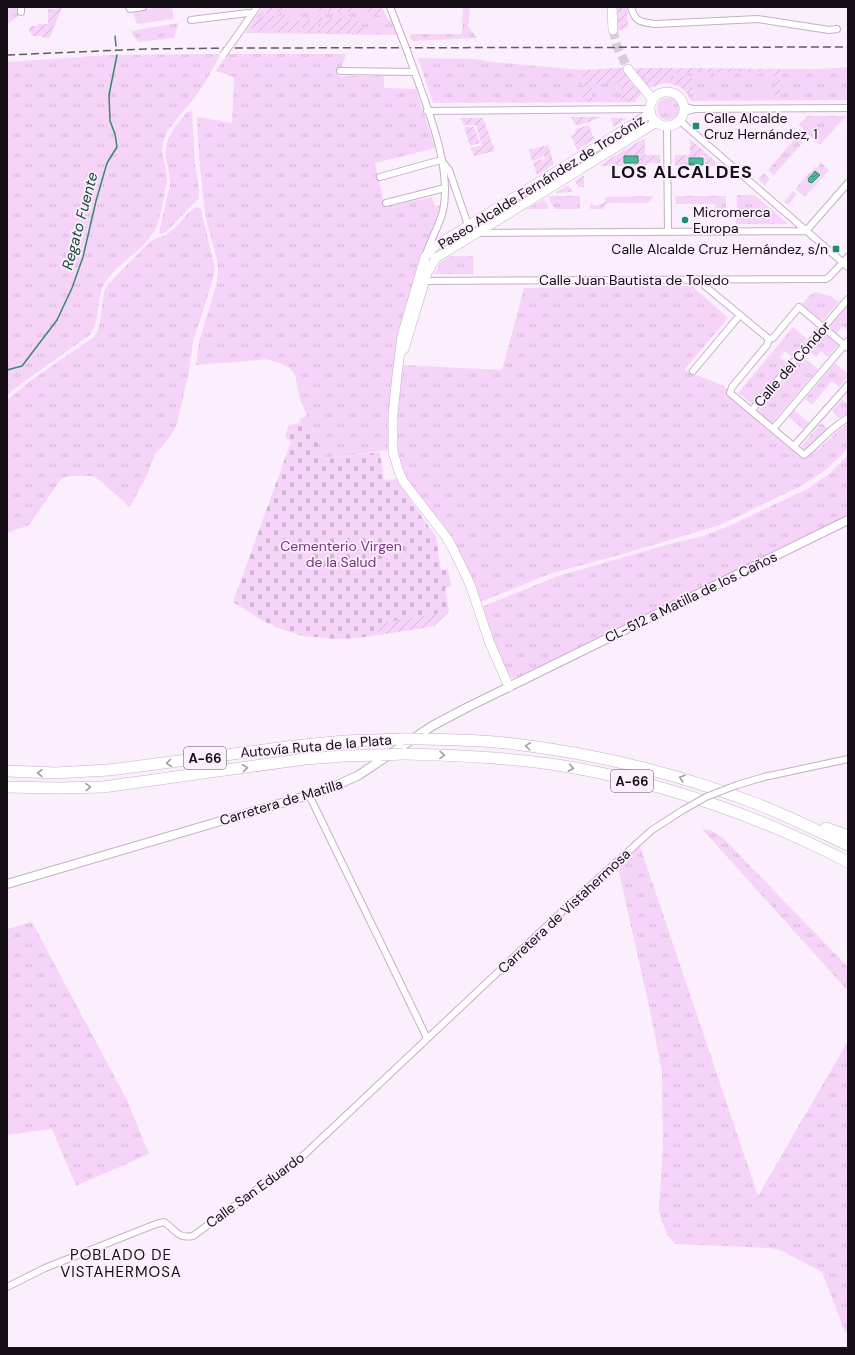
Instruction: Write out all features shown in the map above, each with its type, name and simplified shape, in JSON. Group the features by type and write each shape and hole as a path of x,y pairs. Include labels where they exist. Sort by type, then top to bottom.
{"highway":[{"name":"Autovía Ruta de la Plata","path":"7,771 55,773 109,770 345,741 424,739 513,744 557,750 634,765 708,786 758,804 798,821 848,846"},
{"name":"Autovía Ruta de la Plata","path":"7,787 102,787 305,759 344,756 381,754 461,755 557,765 665,789 708,802 777,828 848,862"},
{"path":"708,786 753,799 848,836"},
{"path":"665,789 762,826 834,860 848,870"}],"main road":[{"path":"612,7 613,30"},
{"path":"628,68 652,103 657,122 667,126 676,123 682,112 682,101 675,94 665,93 652,103"},
{"name":"Paseo Alcalde Fernández de Trocóniz","path":"509,687 489,641 470,584 454,551 447,538 403,481 399,472 393,452 392,439 398,364 407,344 425,257 433,242 468,225 652,103"},
{"name":"Paseo Alcalde Fernández de Trocóniz","path":"421,281 436,258 442,253 657,122"}],"street":[{"path":"129,8 143,7"},
{"path":"223,55 257,7"},
{"path":"390,7 409,56 436,136 441,160 444,188 443,211 433,242 442,253"},
{"path":"631,7 635,18 640,22 647,23 758,19 829,30 837,29"},
{"path":"191,20 248,13 252,14"},
{"path":"340,72 414,72"},
{"path":"428,111 652,103"},
{"path":"682,112 693,109 848,108"},
{"path":"682,112 806,230 845,264"},
{"path":"667,126 668,232"},
{"path":"441,160 449,170 468,225 476,233 806,230 848,183"},
{"path":"380,177 441,160"},
{"path":"386,204 444,188"},
{"path":"493,222 495,232"},
{"name":"Calle Juan Bautista de Toledo","path":"421,281 826,279 845,264 848,257"},
{"path":"705,280 705,286 769,339"},
{"name":"Calle del Cóndor","path":"752,410 848,299"},
{"path":"773,429 847,345 800,307 773,338 769,339 767,345 732,387 730,393 804,455 820,442 838,423 848,418"},
{"path":"693,371 740,315"},
{"path":"794,446 848,385"},
{"name":"CL-512 a Matilla de los Caños","path":"534,674 848,520"},
{"name":"Carretera de Matilla","path":"7,884 333,787 359,775 432,726 534,674"},
{"name":"Carretera de Vistahermosa","path":"323,1138 568,906 652,830 706,797 737,785 764,777 848,759"},
{"path":"309,795 427,1038"},
{"name":"Calle San Eduardo","path":"7,1287 45,1268 156,1224 164,1222 172,1227 179,1235 184,1237 193,1236 305,1154 323,1138"}],"green space":[{"path":"7,7 17,7 20,14 7,25"},
{"path":"58,7 62,7 49,39 39,36 32,36 29,31 30,26 48,24 48,9 58,9"},
{"path":"157,7 172,7 174,19 137,24 133,13"},
{"path":"263,7 382,7 388,20 393,21 398,35 245,33"},
{"path":"267,7 285,7 287,8 287,12 270,13 269,11 268,13 262,14"},
{"path":"318,7 336,7 335,12 318,11"},
{"path":"338,7 353,7 359,12 337,12"},
{"path":"368,7 380,7 384,16 370,15 367,11"},
{"path":"463,7 470,7 468,26 477,38 412,41 410,36 412,34 462,34"},
{"path":"617,7 627,7 628,27 618,31"},
{"path":"287,15 287,19 266,32 250,31 260,17"},
{"path":"318,17 334,18 333,33 326,33 317,20"},
{"path":"336,18 358,20 341,33 334,33"},
{"path":"315,20 324,33 302,33 302,21"},
{"path":"287,21 299,21 299,32 270,32"},
{"path":"359,21 362,23 362,33 344,33"},
{"path":"179,23 174,38 138,42 131,31"},
{"path":"221,54 196,96 172,124 165,137 162,153 167,181 162,208 156,227 142,247 115,270 104,284 100,296 96,321 91,334 7,395 7,62 110,55"},
{"path":"228,54 346,54 338,76 384,76 384,88 416,89 435,148 375,163 385,207 432,197 435,207 441,205 426,247 400,336 394,365 388,450 324,459 313,432 300,423 299,419 307,416 300,398 295,375 284,365 264,359 196,365 199,342 216,286 218,271 217,260 204,206 197,117 232,123 234,77 216,71"},
{"path":"418,58 475,59 492,62 583,70 622,68 635,87 642,93 636,102 433,103"},
{"path":"848,67 848,100 691,101 686,92 679,86 666,83 649,87 635,68 820,69"},
{"path":"622,68 635,87 642,93 636,102 621,102 621,83 592,84 592,102 583,102 583,70"},
{"path":"635,68 780,69 780,100 775,100 774,71 672,73 666,78 665,83 649,87 637,74"},
{"path":"713,75 720,75 720,93 713,93"},
{"path":"673,76 692,76 692,93 687,93 681,87 668,83"},
{"path":"757,76 771,76 771,99 757,99"},
{"path":"668,98 676,101 679,109 676,117 668,120 660,117 657,109 660,101"},
{"path":"192,111 195,164 199,198 167,231 162,234 159,233 170,184 166,159 166,145 171,133 179,122 187,112"},
{"path":"807,116 846,116 820,145 799,125"},
{"path":"571,117 602,117 578,126 574,123"},
{"path":"461,118 483,118 495,151 474,156 471,148 482,145 476,125 463,125"},
{"path":"611,118 625,118 626,119 614,127"},
{"path":"641,122 644,127 570,173 566,167"},
{"path":"589,125 594,139 577,150 571,136 575,134 576,129"},
{"path":"464,127 474,127 480,143 470,146"},
{"path":"797,136 803,142 774,175 768,170"},
{"path":"645,139 645,155 660,155 660,163 646,163 646,166 600,165 641,140"},
{"path":"690,139 715,161 715,166 705,166 704,155 700,155 700,157 688,158 688,166 675,166 675,155 690,155"},
{"path":"548,145 554,164 537,175 533,163 542,159 544,160 545,157 543,156 532,161 529,150"},
{"path":"821,163 829,170 805,197 795,189 815,167 817,168","holes":["815,170 821,175 812,184 809,183 807,179"]},
{"path":"561,171 564,176 496,218 489,215"},
{"path":"764,173 770,179 765,185 758,179"},
{"path":"584,175 584,187 579,187 575,181"},
{"path":"568,185 573,192 556,193"},
{"path":"793,191 797,194 788,205 784,202"},
{"path":"737,195 755,195 788,224 736,224"},
{"path":"548,196 580,196 580,209 554,209"},
{"path":"653,196 647,203 609,203 605,205 603,209 590,209 590,204 598,206 599,204 605,202 605,197"},
{"path":"675,196 726,196 726,209 715,209 715,204 676,204"},
{"path":"544,199 549,209 526,209"},
{"path":"196,207 200,208 201,210 215,268 213,279 193,342 189,371 177,424 170,437 155,454 147,475 130,507 97,478 91,476 69,476 61,479 29,525 7,533 7,400 34,378 94,337 100,322 104,291 109,283 150,242 168,234"},
{"path":"450,256 473,256 473,274 434,274 441,262"},
{"path":"692,286 728,318 684,370 722,385 728,390 726,393 804,460 848,424 848,449 823,472 801,486 720,525 623,554 552,573 480,602 466,565 451,538 407,479 396,451 395,436 403,365 502,370 524,288"},
{"path":"816,292 830,296 839,302 822,321 802,304 810,295"},
{"path":"848,305 848,331 843,326 837,333 829,327"},
{"path":"793,327 807,339 792,357 785,351 780,357 787,363 752,404 738,393"},
{"path":"824,333 838,345 828,357 821,351 816,357 809,351"},
{"path":"804,357 818,369 772,423 758,411"},
{"path":"835,363 848,374 848,376 839,387 832,381 812,405 805,399"},
{"path":"842,399 848,405 848,413 839,418 832,411"},
{"path":"794,410 809,423 803,429 789,417"},
{"name":"Cementerio Virgen de la Salud","path":"300,423 313,432 324,459 380,452 384,480 396,479 436,537 441,570 448,569 451,586 445,588 449,611 434,626 359,638 336,639 303,636 263,621 233,602 291,442 285,436 289,425"},
{"path":"821,423 828,429 805,450 801,447"},
{"path":"848,455 848,515 518,679 512,678 506,673 483,610 484,606 558,576 703,536 731,525 807,489 829,474"},
{"path":"449,611 434,626 379,635 377,624"},
{"path":"702,829 709,830 722,837 848,967 848,991"},
{"path":"640,846 758,1196 848,1041 848,1332 845,1332 822,1272 780,1250 771,1248 675,1244 668,1236 662,1222 659,1210 663,1145 662,1072 649,1006 618,868"},
{"path":"32,922 127,1100 149,1154 76,1186 52,1129 7,1135 7,929"}],"water":[{"path":"624,156 638,156 638,163 624,163"},
{"path":"689,158 703,158 703,165 689,165"},
{"path":"815,171 820,175 812,183 809,182 808,179"}],"waterway":[{"name":"Regato Fuente","path":"115,36 116,46"},
{"name":"Regato Fuente","path":"7,370 22,366 57,320 72,288 83,257 96,201 107,163 117,147 115,134 110,121 109,95 117,55"}],"tunnel":[{"path":"613,30 617,46 628,69"}],"railway":[{"path":"7,55 146,49 236,48 848,47"}],"place":[{"name":"Calle Alcalde Cruz Hernández, 1","path":"696,126"},
{"name":"Micromerca Europa","path":"685,220"},
{"name":"Calle Alcalde Cruz Hernández, s/n","path":"836,249"}],"district":[{"name":"LOS ALCALDES","path":"682,172"},
{"name":"POBLADO DE VISTAHERMOSA","path":"121,1264"}]}
